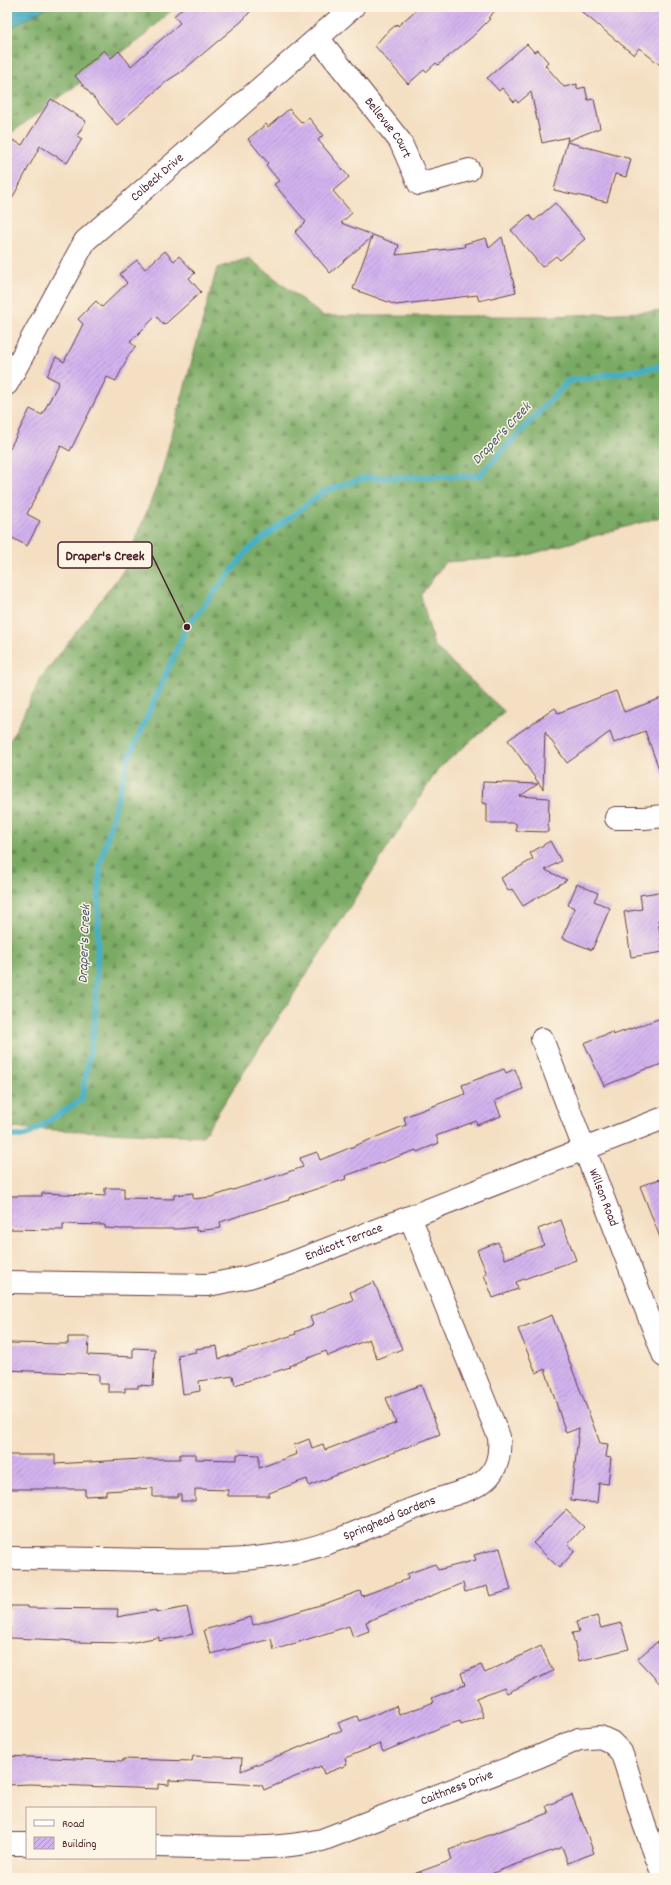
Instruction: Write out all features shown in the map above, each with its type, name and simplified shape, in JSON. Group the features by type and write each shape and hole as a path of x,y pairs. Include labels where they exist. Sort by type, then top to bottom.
{"street":[{"name":"Colbeck Drive","path":"7,384 85,241 353,7"},
{"name":"Bellevue Court","path":"318,38 400,141 419,184 469,170"},
{"path":"616,818 664,816"},
{"name":"Willson Road","path":"542,1039 664,1356"},
{"name":"Endicott Terrace","path":"7,1282 208,1284 249,1278 289,1264 664,1118"},
{"name":"Springhead Gardens","path":"7,1558 245,1560 290,1553 332,1542 426,1503 479,1486 490,1474 497,1461 499,1453 499,1437 410,1216"},
{"name":"Caithness Drive","path":"156,1846 271,1847 305,1844 322,1840 538,1757 569,1742 590,1737 600,1737 611,1742 621,1752 644,1824 664,1878"},
{"path":"7,1844 26,1844"}],"green space":[{"path":"47,7 175,7 144,36 7,136 7,30"},
{"path":"249,258 323,316 551,316 664,311 664,516 521,557 445,562 421,595 434,646 505,712 438,769 203,1136 7,1128 7,747 41,678 123,571 160,478 217,268"}],"water":[{"path":"7,7 47,7 7,30"}],"building":[{"path":"184,7 254,7 242,21 181,72 167,81 117,125 75,76 104,50 111,58 119,51 131,66 180,23 174,16"},
{"path":"419,7 499,7 488,18 490,19 472,37 438,65 436,63 426,72 424,70 408,84 375,46 383,36 397,24 398,26"},
{"path":"576,7 664,7 664,68 639,48 634,55"},
{"path":"527,44 534,52 538,50 548,62 545,65 564,87 577,84 577,89 585,87 588,100 594,99 600,128 567,141 568,137 542,143 531,92 518,103 516,100 514,102 502,88 499,91 487,78"},
{"path":"51,99 86,121 77,136 82,139 67,163 40,146 7,208 7,137 22,145"},
{"path":"289,109 302,123 309,118 323,135 318,140 349,177 333,191 352,213 341,223 399,245 396,255 465,247 464,244 486,238 489,248 502,237 516,292 479,301 477,295 396,305 353,289 372,237 330,273 295,232 306,222 274,184 279,181 266,165 268,163 248,139 266,124 268,127"},
{"path":"567,142 631,159 626,177 615,174 607,202 554,190"},
{"path":"555,203 585,239 560,260 556,256 542,267 511,230 529,215 534,221"},
{"path":"165,251 174,261 179,256 195,273 189,278 201,292 164,325 156,316 130,342 136,347 130,353 116,381 107,377 70,451 61,446 27,514 40,521 27,546 7,535 7,454 30,409 42,415 59,382 47,376 56,357 64,362 83,324 78,319 96,301 102,307 127,283 120,274 137,260 145,269"},
{"path":"616,691 624,712 664,697 664,776 662,777 645,731 614,743 610,732 567,763 545,732 543,789 508,740 555,708 558,713"},
{"path":"483,782 538,784 520,796 549,798 548,832 516,831 516,823 487,823 487,804 482,803"},
{"path":"550,841 561,861 545,870 567,880 523,906 512,889 508,891 501,878 533,859 530,853"},
{"path":"577,884 598,893 594,901 610,908 592,950 562,938 575,908 568,905"},
{"path":"659,892 663,919 658,920 663,952 631,957 624,912 642,909 640,895"},
{"path":"664,1017 664,1063 604,1086 584,1043 612,1032 613,1035"},
{"path":"504,1069 506,1073 515,1069 523,1089 495,1101 501,1116 477,1125 476,1121 436,1136 439,1143 417,1152 416,1150 345,1176 346,1179 289,1198 289,1200 220,1222 221,1228 196,1231 196,1227 178,1229 121,1229 105,1228 105,1225 63,1224 63,1230 7,1229 7,1196 42,1196 42,1193 105,1196 105,1188 124,1188 124,1198 174,1199 174,1195 193,1193 193,1199 211,1197 255,1183 303,1167 300,1158 317,1152 320,1160 406,1125 404,1117 465,1094 462,1085"},
{"path":"660,1179 664,1188 664,1245 640,1186"},
{"path":"561,1220 576,1260 516,1282 518,1289 493,1298 484,1275 487,1274 477,1250 498,1242 505,1259 544,1245 538,1229"},
{"path":"374,1282 402,1349 377,1359 369,1339 328,1356 326,1351 289,1366 290,1367 235,1385 233,1376 199,1381 200,1391 183,1394 178,1355 196,1352 195,1349 217,1346 219,1359 296,1334 295,1332 313,1325 310,1317 353,1300 350,1292"},
{"path":"552,1315 600,1443 608,1444 606,1457 611,1458 608,1484 599,1483 597,1503 571,1500 579,1428 566,1433 545,1369 536,1373 518,1329"},
{"path":"68,1337 89,1337 88,1355 133,1357 133,1348 155,1349 153,1386 138,1385 138,1388 125,1388 125,1392 108,1392 108,1384 99,1384 99,1374 7,1370 7,1343 68,1344"},
{"path":"421,1385 440,1434 309,1486 307,1479 269,1493 269,1496 228,1496 228,1490 195,1489 195,1501 181,1501 181,1494 178,1494 178,1497 153,1497 153,1488 106,1491 106,1495 85,1496 85,1489 7,1489 7,1455 55,1455 55,1464 141,1459 180,1459 180,1454 196,1454 196,1459 237,1460 237,1454 259,1455 259,1468 297,1454 294,1445 309,1439 312,1448 323,1444 325,1450 396,1423 386,1398"},
{"path":"566,1510 584,1527 568,1544 575,1551 559,1568 533,1543"},
{"path":"500,1548 511,1590 490,1596 487,1586 465,1592 463,1583 366,1622 369,1631 353,1637 349,1626 274,1650 271,1639 211,1654 204,1630 251,1617 253,1625 327,1603 360,1591 362,1596 408,1579 407,1574 435,1564 438,1570 476,1560 474,1555"},
{"path":"10,1606 27,1606 27,1608 118,1609 117,1617 156,1610 156,1613 187,1607 193,1634 159,1641 159,1637 129,1643 71,1642 62,1640 10,1638"},
{"path":"597,1616 601,1628 621,1623 629,1649 579,1661 572,1633 579,1632 576,1622"},
{"path":"657,1642 664,1651 664,1688 637,1659"},
{"path":"541,1646 553,1671 507,1693 504,1687 476,1698 484,1717 461,1725 460,1721 444,1726 383,1752 380,1744 345,1758 347,1765 324,1774 321,1766 264,1790 262,1785 169,1780 169,1785 158,1784 158,1789 30,1784 7,1785 7,1756 123,1761 123,1759 192,1761 193,1756 242,1758 241,1771 342,1730 338,1723 357,1716 359,1721 396,1706 399,1715 434,1702 432,1698 465,1685 461,1673 481,1665 485,1673"},
{"path":"572,1795 594,1853 568,1863 562,1847 480,1878 409,1878 408,1876 452,1860 449,1850 549,1813 546,1806"}],"waterway":[{"name":"Draper's Creek","path":"7,1136 26,1136 82,1099 95,1021 100,865 127,762 187,627 248,550 323,492 364,478 479,476 568,381 664,366"}],"place":[{"name":"Draper's Creek","path":"187,627"}]}
